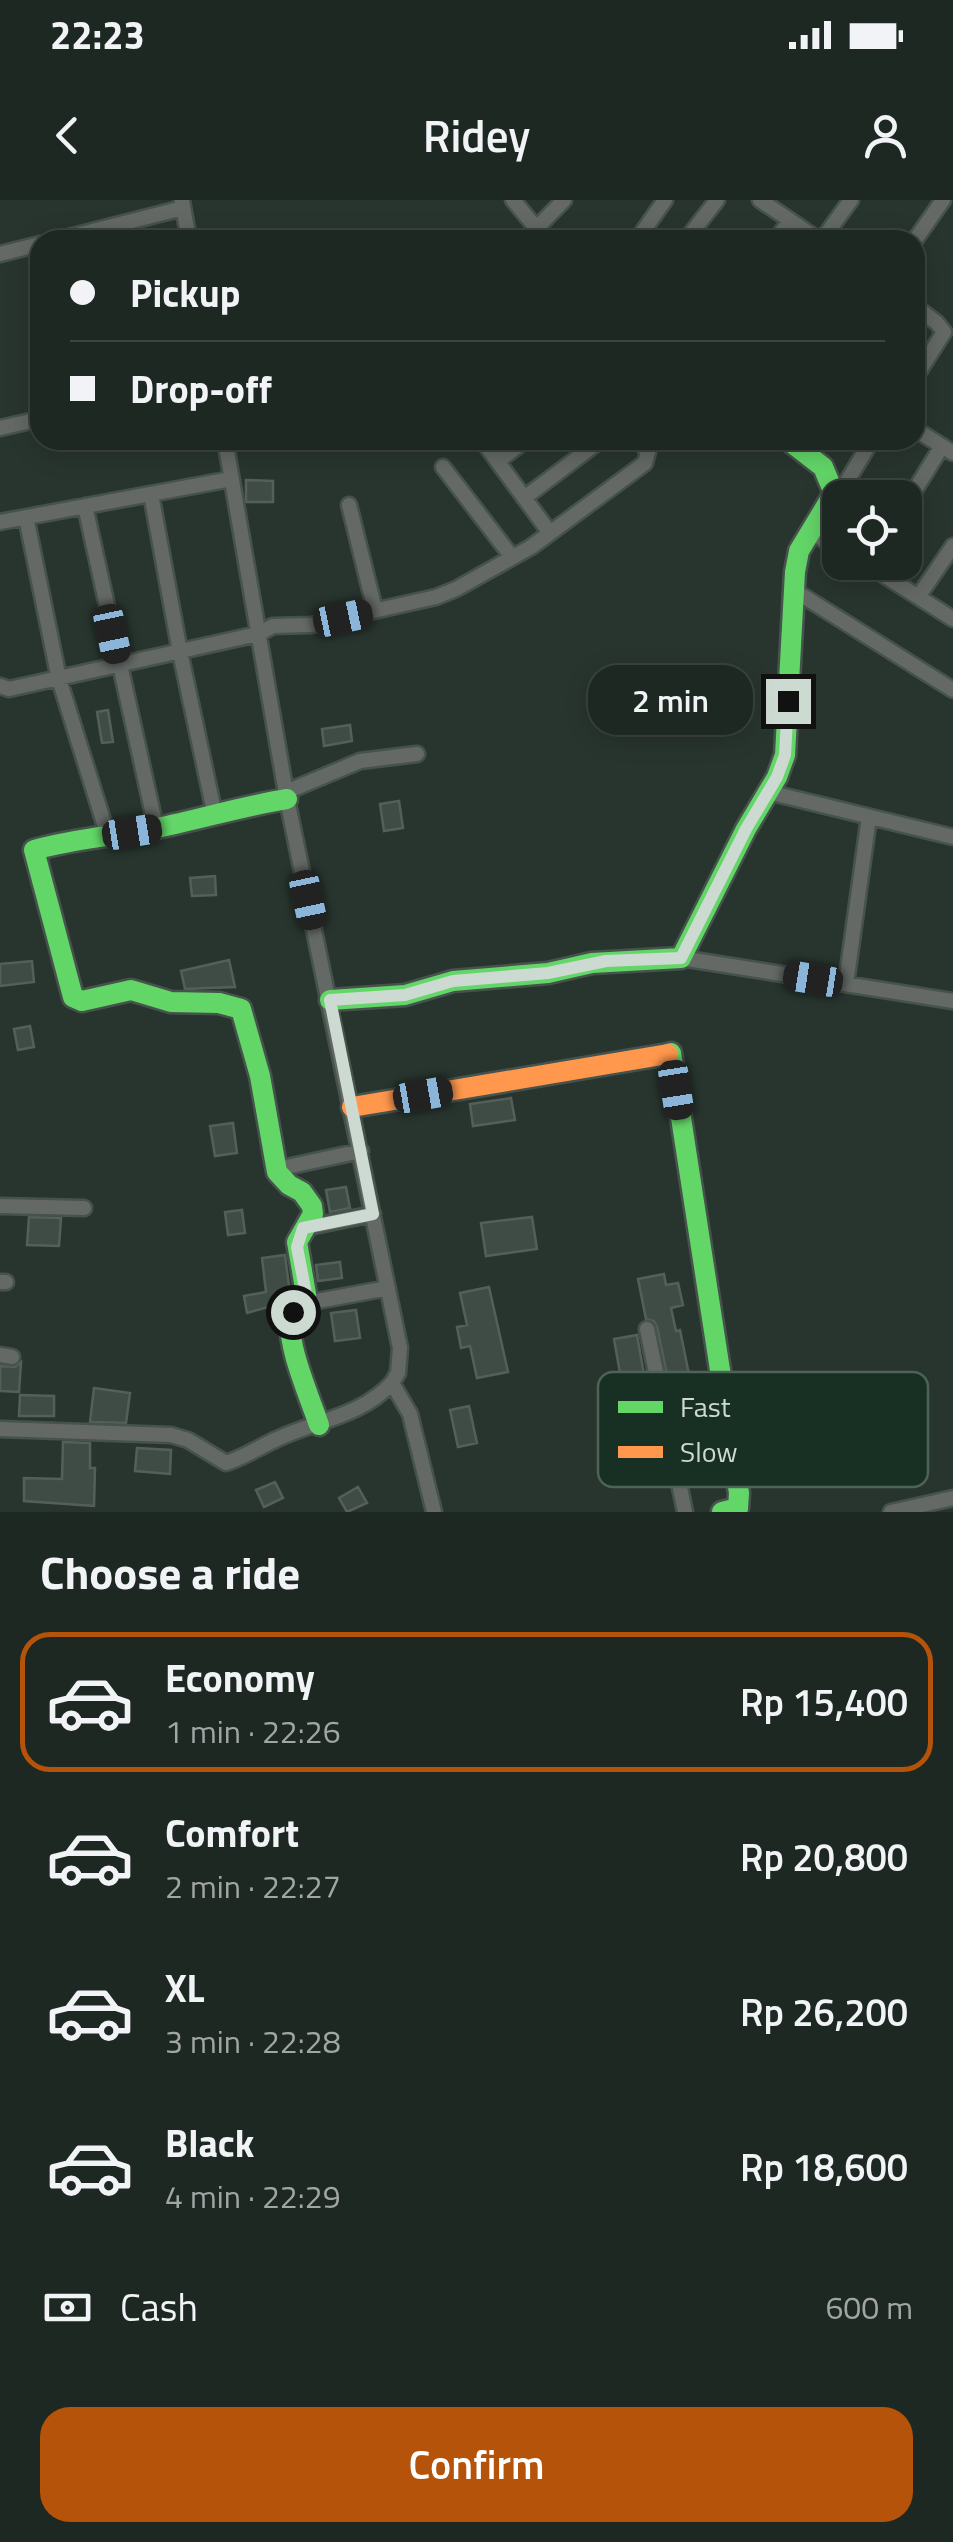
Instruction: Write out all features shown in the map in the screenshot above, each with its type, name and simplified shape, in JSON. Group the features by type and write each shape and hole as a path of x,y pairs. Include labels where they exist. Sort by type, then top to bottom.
{"street":[{"path":"513,200 531,230"},
{"path":"538,230 564,200"},
{"path":"644,230 665,200"},
{"path":"694,230 717,200"},
{"path":"760,200 805,230"},
{"path":"828,230 851,200"},
{"path":"921,230 943,200"},
{"path":"92,230 183,204 187,230"},
{"path":"783,230 790,220"},
{"path":"0,254 30,246"},
{"path":"925,314 944,332"},
{"path":"925,362 953,315"},
{"path":"0,428 30,421"},
{"path":"922,483 947,450 925,436"},
{"path":"0,1429 171,1435 188,1440 226,1463 360,1408 392,1384 398,1373 400,1348 287,795 226,450"},
{"path":"489,450 550,533"},
{"path":"498,462 513,450"},
{"path":"524,498 588,450"},
{"path":"0,686 8,689 59,679 258,634 273,626 311,625 436,596 550,533 646,462 646,450"},
{"path":"801,450 823,467 828,480"},
{"path":"848,480 866,450"},
{"path":"443,467 512,557"},
{"path":"0,522 231,479"},
{"path":"150,494 214,811"},
{"path":"350,505 375,610"},
{"path":"85,506 156,828"},
{"path":"681,958 785,755 799,551 822,512"},
{"path":"26,517 59,679 108,836"},
{"path":"810,532 822,539"},
{"path":"918,597 953,546"},
{"path":"892,580 953,619"},
{"path":"796,591 953,690"},
{"path":"319,1425 291,1324 293,1312 305,1299 297,1247 313,1214 312,1206 302,1192 283,1180 277,1169 260,1076 240,1009 219,1002 171,1002 130,990 82,1001 73,996 34,850 70,839 156,828 287,795 360,761 417,754"},
{"path":"768,792 953,837"},
{"path":"846,984 869,816"},
{"path":"330,1000 405,995 453,981 548,973 606,961 681,958 953,1001"},
{"path":"352,1107 671,1053 720,1372"},
{"path":"277,1169 361,1151"},
{"path":"0,1206 84,1208"},
{"path":"303,1228 373,1214"},
{"path":"301,1304 388,1288"},
{"path":"647,1329 656,1372"},
{"path":"392,1384 410,1414 434,1512"},
{"path":"680,1487 685,1512"},
{"path":"722,1512 738,1508 738,1487"},
{"path":"891,1512 953,1498"}],"building":[{"path":"246,480 273,481 273,502 246,502"},
{"path":"108,710 113,742 102,743 97,712"},
{"path":"350,725 352,741 324,746 322,729"},
{"path":"399,801 403,828 384,831 380,804"},
{"path":"215,876 216,895 192,896 190,878"},
{"path":"229,960 235,987 185,989 181,971"},
{"path":"32,961 34,982 0,986 0,964"},
{"path":"30,1026 34,1047 18,1050 14,1029"},
{"path":"511,1098 515,1120 473,1126 470,1104"},
{"path":"233,1123 237,1153 215,1156 210,1126"},
{"path":"346,1187 350,1208 330,1212 326,1190"},
{"path":"242,1210 245,1233 228,1235 225,1212"},
{"path":"29,1217 61,1218 59,1246 27,1245"},
{"path":"532,1217 537,1249 486,1256 481,1223"},
{"path":"285,1255 290,1294 282,1303 247,1313 244,1296 266,1292 262,1258"},
{"path":"340,1262 342,1278 318,1281 316,1265"},
{"path":"664,1274 666,1285 678,1283 683,1305 671,1308 688,1372 666,1372 657,1327 654,1321 646,1319 638,1279"},
{"path":"489,1287 508,1372 477,1378 470,1346 461,1348 457,1327 467,1325 460,1293"},
{"path":"356,1310 360,1338 335,1341 331,1313"},
{"path":"637,1335 644,1372 620,1372 614,1339"},
{"path":"21,1362 19,1392 0,1391 0,1366 15,1367"},
{"path":"94,1388 130,1393 126,1423 90,1422"},
{"path":"20,1395 54,1396 54,1416 19,1416"},
{"path":"469,1406 477,1443 458,1447 450,1410"},
{"path":"63,1442 90,1443 90,1468 95,1468 94,1506 24,1501 24,1478 62,1479"},
{"path":"137,1448 171,1450 170,1474 135,1471"},
{"path":"275,1482 283,1498 264,1507 256,1490"},
{"path":"358,1487 367,1503 347,1512 339,1498"}],"traffic: fast":[{"path":"330,1000 405,995 453,981 548,973 592,963 681,958 785,755 795,572 799,551 834,493 823,467 801,450"},
{"path":"287,799 34,850 73,997 82,1001 131,990 171,1002 219,1003 241,1009 260,1076 277,1172 302,1192 312,1206 313,1214 297,1242 306,1294 293,1311 290,1325 294,1353 319,1425"},
{"path":"668,1054 671,1053 720,1372"},
{"path":"722,1512 738,1508 738,1487"}],"traffic: slow":[{"path":"352,1107 668,1054"}],"route":[{"path":"293,1312 306,1294 297,1247 303,1228 373,1214 330,1000 384,998 453,981 548,973 606,961 657,962 681,958 746,829 777,777 785,755 788,701"}]}
